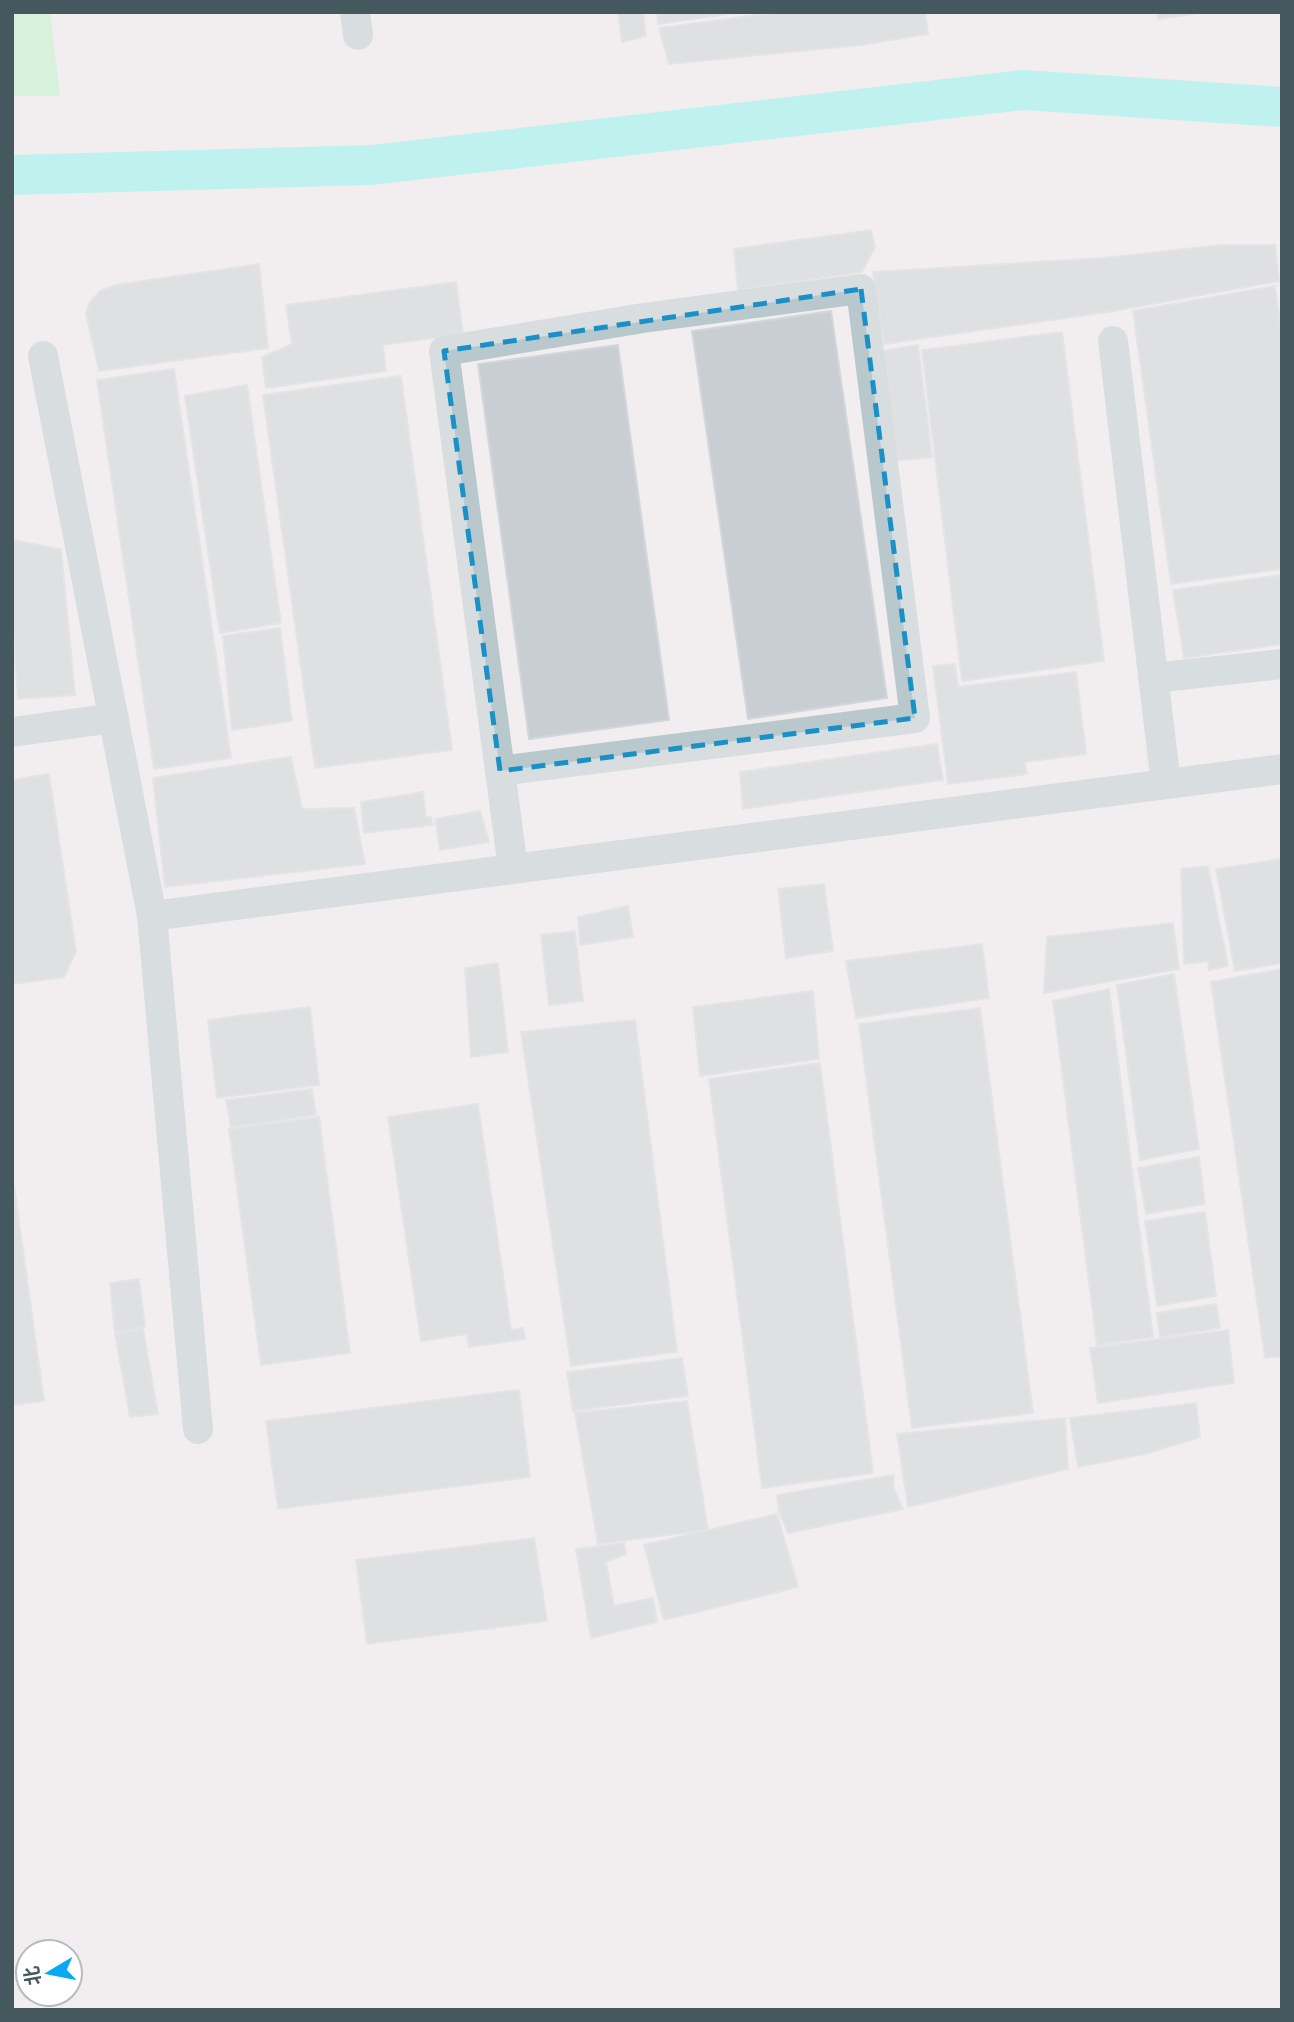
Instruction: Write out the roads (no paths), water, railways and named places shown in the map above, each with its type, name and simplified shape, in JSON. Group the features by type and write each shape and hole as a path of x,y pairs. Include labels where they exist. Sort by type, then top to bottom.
{"street":[{"path":"500,771 915,718 861,289 643,318 444,351 500,771 512,861"},
{"path":"1113,341 1166,784"},
{"path":"44,356 152,916 198,1429"},
{"path":"1153,678 1282,664"},
{"path":"12,732 114,718"},
{"path":"152,916 1282,769"}],"waterway":[{"path":"12,175 371,165 1024,90 1282,107"}]}
